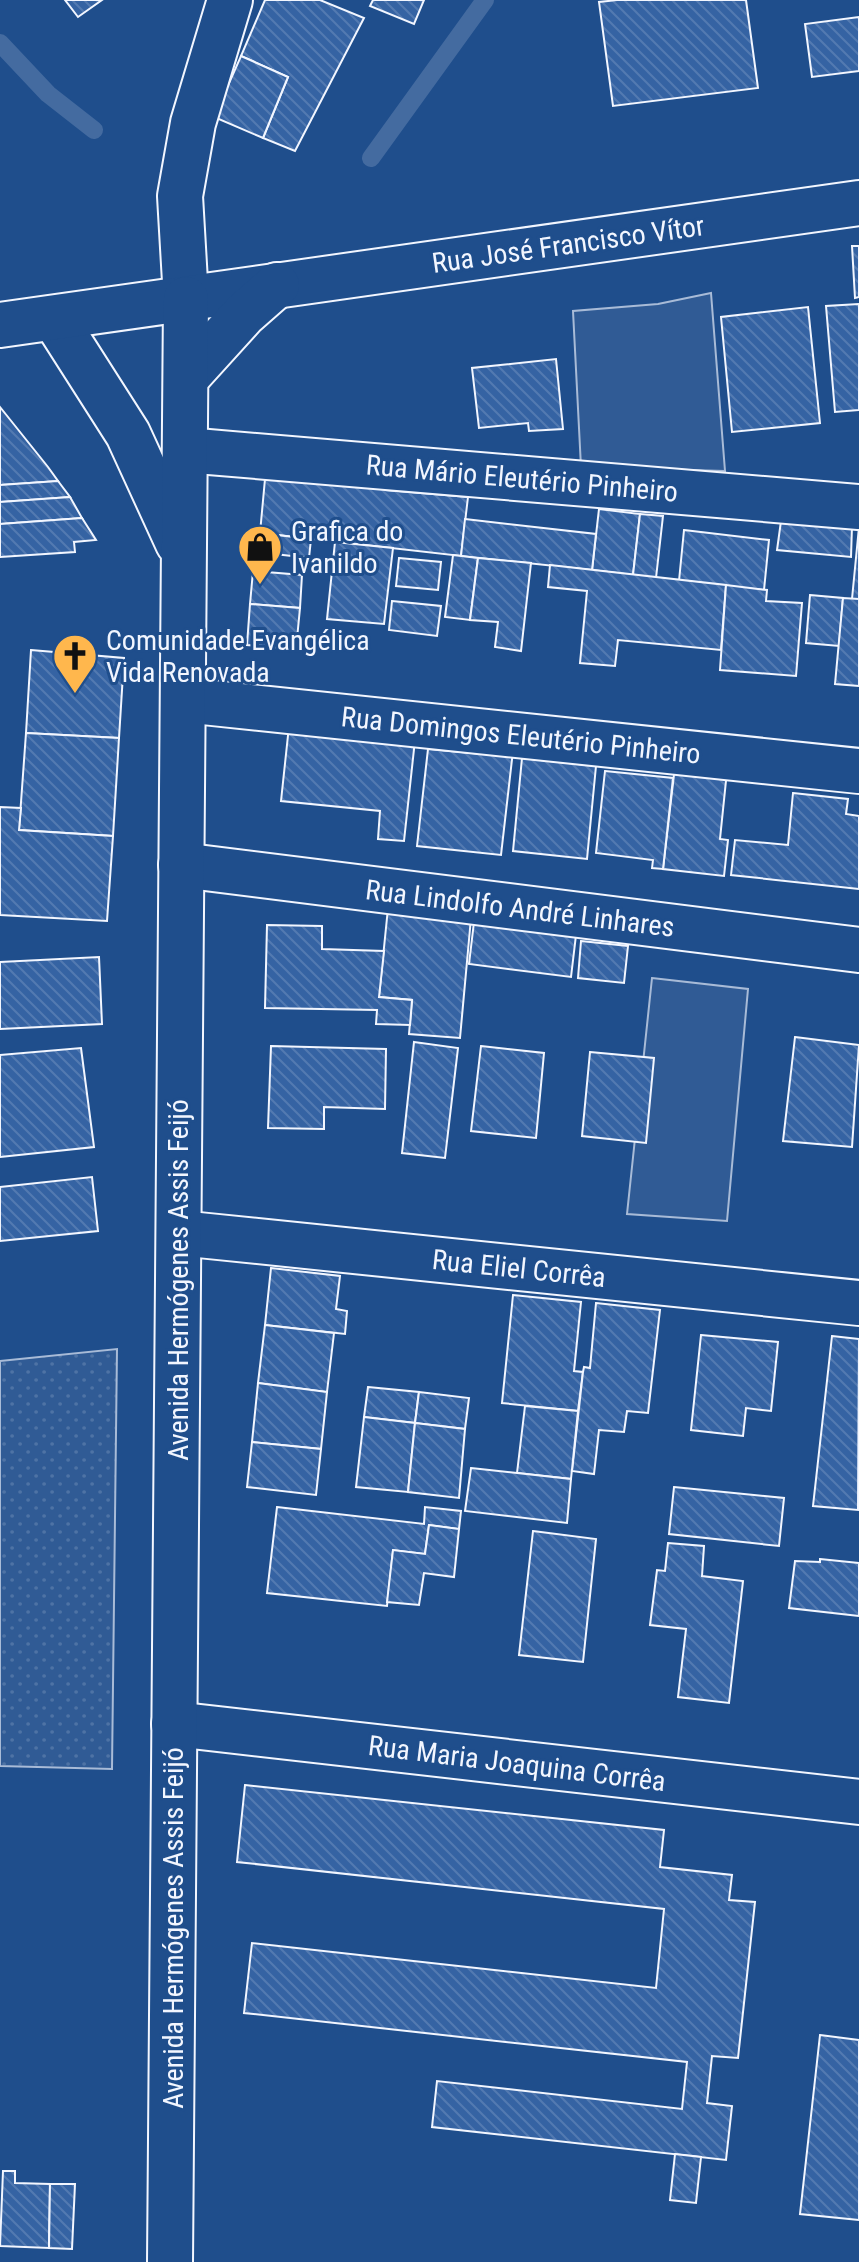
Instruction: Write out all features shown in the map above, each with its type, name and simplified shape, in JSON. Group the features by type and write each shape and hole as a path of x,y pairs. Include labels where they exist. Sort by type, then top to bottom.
{"street":[{"name":"Avenida Hermógenes Assis Feijó","path":"170,2262 186,378 186,299 180,196 193,123 230,0"},
{"name":"Rua José Francisco Vítor","path":"0,325 859,203"},
{"path":"186,378 234,324 277,285"},
{"path":"54,318 128,434 185,560"},
{"name":"Rua Mário Eleutério Pinheiro","path":"185,450 859,507"},
{"name":"Rua Domingos Eleutério Pinheiro","path":"184,700 859,771"},
{"name":"Rua Lindolfo André Linhares","path":"181,865 859,950"},
{"name":"Rua Eliel Corrêa","path":"179,1233 859,1303"},
{"name":"Rua Maria Joaquina Corrêa","path":"174,1724 859,1802"}],"shaded area":[{"path":"711,293 725,471 581,467 573,311 658,304"},
{"path":"652,978 748,989 727,1221 627,1214"},
{"path":"117,1349 112,1769 0,1766 0,1361"}],"building":[{"path":"65,0 102,0 78,17"},
{"path":"265,0 320,0 364,18 295,151 263,138 288,77 241,56"},
{"path":"373,0 424,0 414,24 370,6"},
{"path":"746,0 758,88 613,106 599,2"},
{"path":"859,17 859,71 812,77 805,24"},
{"path":"241,56 288,77 263,138 214,117"},
{"path":"852,246 859,246 859,297 855,298"},
{"path":"859,304 859,410 835,412 826,306"},
{"path":"808,307 820,423 732,432 721,317"},
{"path":"556,359 563,429 529,431 528,423 479,428 472,368"},
{"path":"0,407 48,467 58,481 0,485"},
{"path":"388,472 386,490 468,497 461,556 260,533 265,479 343,483"},
{"path":"58,481 70,497 0,502 0,485"},
{"path":"70,497 82,518 0,524 0,502"},
{"path":"599,509 640,514 633,575 592,570"},
{"path":"640,514 663,516 656,578 633,575"},
{"path":"82,518 96,540 74,542 75,552 0,557 0,524"},
{"path":"465,519 596,534 592,570 461,556"},
{"path":"781,521 852,526 851,557 777,550"},
{"path":"859,527 859,599 852,599"},
{"path":"684,530 769,540 764,590 679,581"},
{"path":"268,534 311,539 309,558 266,553"},
{"path":"335,542 393,548 384,624 327,619"},
{"path":"453,555 478,558 470,620 445,617"},
{"path":"399,558 441,562 438,590 396,586"},
{"path":"478,558 531,563 521,651 495,647 498,622 470,620"},
{"path":"550,565 726,585 721,650 618,640 615,666 580,663 587,591 548,587"},
{"path":"253,571 302,575 300,608 250,604"},
{"path":"726,585 767,590 766,601 802,603 796,676 720,670"},
{"path":"810,595 843,598 839,646 806,643"},
{"path":"843,598 859,599 859,686 835,684"},
{"path":"392,601 441,606 437,636 389,630"},
{"path":"250,604 300,608 296,649 247,645"},
{"name":"Comunidade Evangélica Vida Renovada","path":"31,650 124,658 119,738 26,733"},
{"path":"289,726 415,740 404,841 378,839 380,811 281,801"},
{"path":"26,733 119,738 113,836 19,830"},
{"path":"483,738 514,742 501,855 417,846 428,749 482,754"},
{"path":"522,758 596,766 587,859 513,851"},
{"path":"675,766 727,771 720,839 728,840 724,876 663,869"},
{"path":"605,771 673,778 663,869 652,868 653,860 596,853"},
{"path":"793,793 848,799 846,814 859,816 859,889 731,875 735,840 788,845"},
{"path":"0,807 21,808 19,830 113,836 107,921 0,915"},
{"path":"388,908 471,918 460,1038 409,1034 412,1000 379,997"},
{"path":"474,922 576,935 571,977 469,964"},
{"path":"267,925 322,926 322,949 384,951 379,997 412,1000 410,1025 376,1024 377,1010 265,1008"},
{"path":"581,941 628,946 624,983 578,978"},
{"path":"99,957 102,1024 0,1029 0,962"},
{"path":"795,1037 859,1045 852,1147 783,1141"},
{"path":"414,1042 458,1048 445,1158 402,1153"},
{"path":"271,1046 386,1049 385,1109 324,1107 324,1129 268,1128"},
{"path":"481,1046 544,1053 536,1138 471,1131"},
{"path":"81,1048 94,1147 0,1157 0,1055"},
{"path":"590,1052 654,1058 646,1143 582,1136"},
{"path":"92,1177 98,1231 0,1241 0,1187"},
{"path":"271,1268 340,1276 336,1309 347,1311 345,1334 265,1325"},
{"path":"513,1295 581,1302 574,1371 583,1372 578,1411 502,1403"},
{"path":"596,1303 660,1310 648,1413 627,1411 624,1432 599,1430 594,1474 572,1471 583,1372 584,1367 590,1368"},
{"path":"265,1325 334,1333 327,1392 258,1383"},
{"path":"701,1335 778,1342 771,1411 746,1408 743,1436 691,1430"},
{"path":"832,1336 859,1339 858,1510 813,1506"},
{"path":"258,1383 327,1392 321,1449 252,1442"},
{"path":"368,1387 419,1392 415,1423 364,1417"},
{"path":"419,1392 469,1398 465,1429 415,1423"},
{"path":"525,1406 578,1411 571,1479 517,1473"},
{"path":"364,1417 415,1423 408,1492 356,1487"},
{"path":"415,1423 465,1429 459,1498 408,1492"},
{"path":"252,1442 321,1449 316,1495 247,1487"},
{"path":"471,1468 571,1479 567,1523 465,1511"},
{"path":"674,1487 784,1498 779,1546 669,1534"},
{"path":"277,1507 424,1524 425,1507 461,1511 459,1529 429,1525 425,1554 393,1550 387,1606 267,1593"},
{"path":"429,1525 459,1529 454,1577 424,1573 419,1605 387,1602 393,1550 425,1554"},
{"path":"533,1531 596,1539 583,1662 519,1655"},
{"path":"668,1543 704,1546 702,1576 743,1581 729,1703 678,1697 686,1629 650,1625 657,1570 665,1571"},
{"path":"820,1559 859,1563 859,1616 789,1608 795,1561 820,1562"},
{"path":"245,1785 664,1830 660,1867 732,1875 729,1900 755,1902 738,2058 712,2056 707,2103 732,2106 726,2160 432,2127 437,2081 682,2109 687,2062 244,2013 252,1943 656,1988 664,1909 237,1862"},
{"path":"820,2035 859,2040 859,2220 800,2214"},
{"path":"675,2154 701,2157 696,2203 670,2200"},
{"path":"3,2171 15,2171 15,2183 50,2184 49,2248 0,2246"},
{"path":"50,2184 75,2184 72,2249 49,2248"}],"waterway":[{"path":"371,158 485,0"},
{"path":"0,43 48,94 94,130"}],"place":[{"name":"Grafica do Ivanildo","path":"260,586"},
{"name":"Comunidade Evangélica Vida Renovada","path":"75,695"}]}
